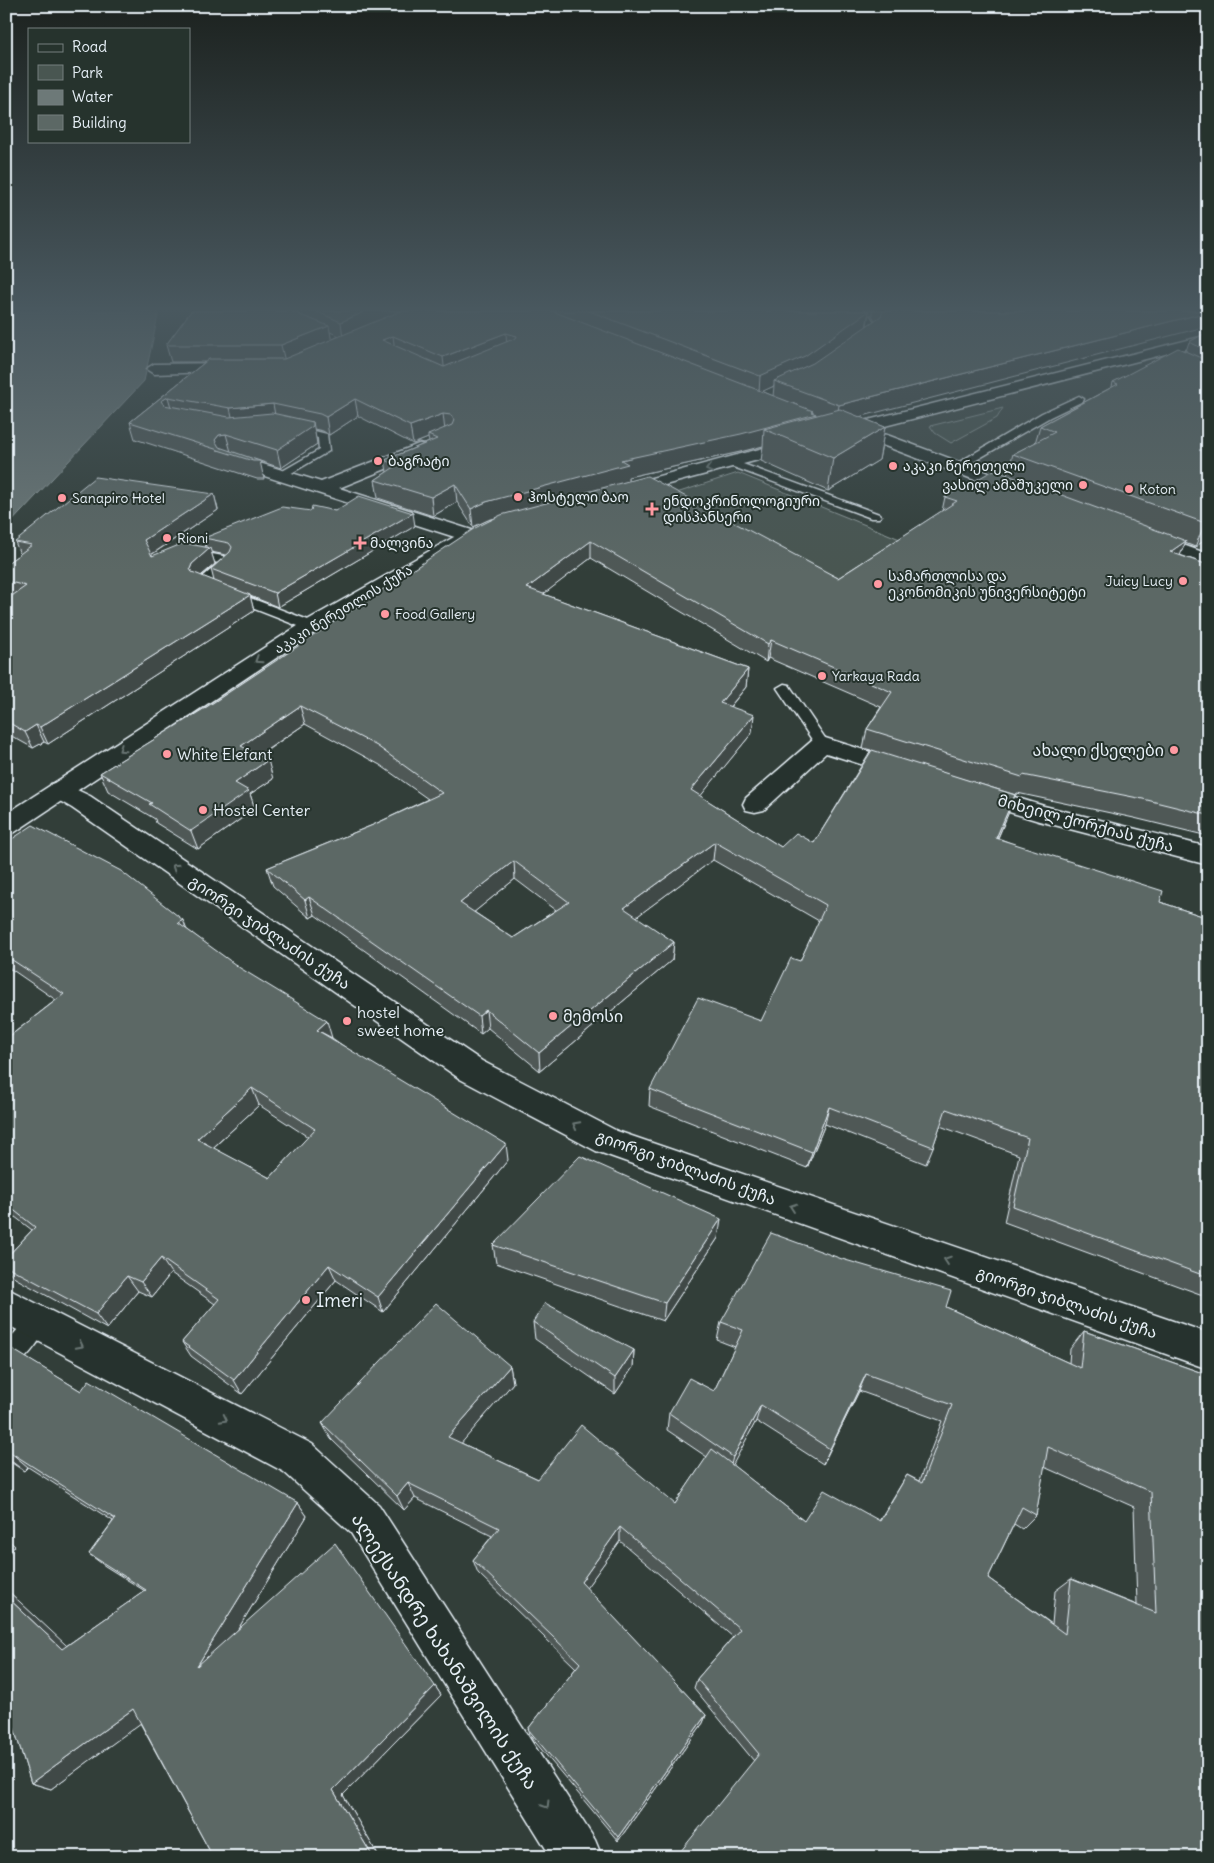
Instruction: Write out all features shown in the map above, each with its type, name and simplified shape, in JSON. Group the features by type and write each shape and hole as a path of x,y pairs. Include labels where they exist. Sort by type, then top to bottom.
{"street":[{"path":"602,497 732,463 825,433 969,398"},
{"path":"825,433 881,439 1032,495"},
{"path":"230,459 323,488 437,442"},
{"name":"აკაკი წერეთლის ქუჩა","path":"6,826 311,626 400,574 479,532 323,488"},
{"path":"1134,533 1208,561"},
{"path":"755,804 822,744 926,777"},
{"name":"მიხეილ ქორქიას ქუჩა","path":"954,786 1039,813 1208,856"},
{"name":"გიორგი ჯიბლაძის ქუჩა","path":"60,790 81,802 471,1070 607,1142 1208,1351"},
{"name":"ალექსანდრე ხახანაშვილის ქუჩა","path":"22,1314 298,1458 364,1519 578,1857"}],"lane":[{"path":"957,467 1046,415 1079,399"},
{"path":"283,476 324,451 323,436 286,428"},
{"path":"732,463 875,516"},
{"path":"182,552 228,561 202,584 311,626"},
{"path":"784,688 822,744"},
{"path":"6,1361 22,1314"}],"shaded area":[{"path":"986,398 1208,398 1208,552 870,427"}],"green space":[{"path":"1003,408 997,418 951,443 935,433 930,426"},
{"path":"738,473 912,544 842,591 658,499"}],"water":[{"path":"6,398 128,398 6,528"}],"building":[{"path":"160,398 166,398 161,401 164,405 229,417 272,413 313,422 313,426 277,450 226,434 219,435 215,440 219,447 260,461 253,461 130,422"},
{"path":"173,398 779,398 813,411 811,412 816,414 741,434 621,460 628,464 486,502 471,509 455,484 431,497 375,480 396,466 385,460 437,439 428,435 452,425 454,420 451,415 443,414 410,426 355,399 326,417 273,404 230,408"},
{"path":"820,398 867,398 839,405"},
{"path":"1092,398 1208,398 1208,450 1199,450 1208,453 1208,521 1205,523 1013,454 1055,432 1040,426"},
{"path":"840,409 885,427 833,458 764,429"},
{"path":"994,470 1186,541 1170,552 1208,565 1208,815 1143,799 1023,775 1022,777 867,729 892,692 771,640 768,644 591,541 527,588 748,669 720,703 754,715 691,790 781,847 796,833 814,843 872,750 1015,795 996,838 1163,891 1160,902 1208,918 1208,1277 1013,1206 1028,1138 946,1109 933,1147 829,1107 812,1152 650,1089 698,998 761,1021 791,958 800,961 826,905 715,842 624,908 674,942 539,1053 486,1010 479,1016 309,897 305,900 267,868 373,825 442,793 377,746 300,706 241,746 268,760 235,783 249,791 191,831 149,804 152,803 100,773 205,708 475,528 501,515 647,476 838,578 957,501 945,497","holes":["514,861 569,902 513,938 460,903"]},
{"path":"95,477 214,494 144,540 152,556 184,543 210,548 192,564 190,569 192,572 250,595 40,727 36,725 25,732 6,721 6,600 26,586 6,581 6,564 32,545 15,542"},
{"path":"359,496 413,513 275,593 211,569 230,552 232,547 229,543 204,538 282,507 311,511 312,506 335,511"},
{"path":"33,825 121,871 183,920 178,923 240,968 327,1021 317,1030 506,1144 378,1297 329,1265 234,1380 182,1342 219,1299 161,1258 141,1282 127,1276 96,1314 6,1266 6,1258 35,1227 6,1204 6,1039 64,994 6,956 6,843","holes":["252,1088 315,1129 270,1178 197,1139"]},
{"path":"580,1156 721,1219 665,1303 493,1245"},
{"path":"771,1233 842,1259 951,1291 946,1307 1080,1368 1084,1331 1208,1375 1208,1857 676,1857 759,1754 697,1679 740,1629 620,1527 581,1582 706,1715 618,1837 528,1729 580,1663 473,1560 499,1528 408,1483 397,1496 322,1423 436,1303 510,1366 448,1437 538,1479 581,1425 675,1504 712,1449 804,1521 824,1490 880,1521 907,1475 922,1483 952,1405 866,1374 830,1449 761,1405 733,1457 669,1413 689,1378 714,1391 743,1330 721,1322","holes":["1048,1447 1151,1492 1156,1613 1071,1579 1065,1634 988,1578 1022,1507 1036,1515"]},
{"path":"545,1303 634,1350 615,1378 533,1322"},
{"path":"6,1346 81,1391 89,1380 298,1503 197,1666 335,1543 435,1686 333,1790 373,1857 213,1857 133,1709 31,1783 14,1728 6,1720 6,1596 62,1649 146,1590 89,1554 115,1519 10,1452 6,1457"}],"place":[{"name":"ბაგრატი","path":"378,461"},
{"name":"აკაკი წერეთელი","path":"893,466"},
{"name":"ვასილ ამაშუკელი","path":"1083,485"},
{"name":"Koton","path":"1129,489"},
{"name":"ჰოსტელი ბაო","path":"518,497"},
{"name":"Sanapiro Hotel","path":"62,498"},
{"name":"ენდოკრინოლოგიური დისპანსერი","path":"652,509"},
{"name":"Rioni","path":"167,538"},
{"name":"მალვინა","path":"360,543"},
{"name":"Juicy Lucy","path":"1183,581"},
{"name":"სამართლისა და ეკონომიკის უნივერსიტეტი","path":"878,584"},
{"name":"Food Gallery","path":"385,614"},
{"name":"Yarkaya Rada","path":"822,676"},
{"name":"ახალი ქსელები","path":"1174,750"},
{"name":"White Elefant","path":"167,754"},
{"name":"Hostel Center","path":"203,810"},
{"name":"მემოსი","path":"553,1016"},
{"name":"hostel sweet home","path":"347,1021"},
{"name":"Imeri","path":"306,1300"}]}
